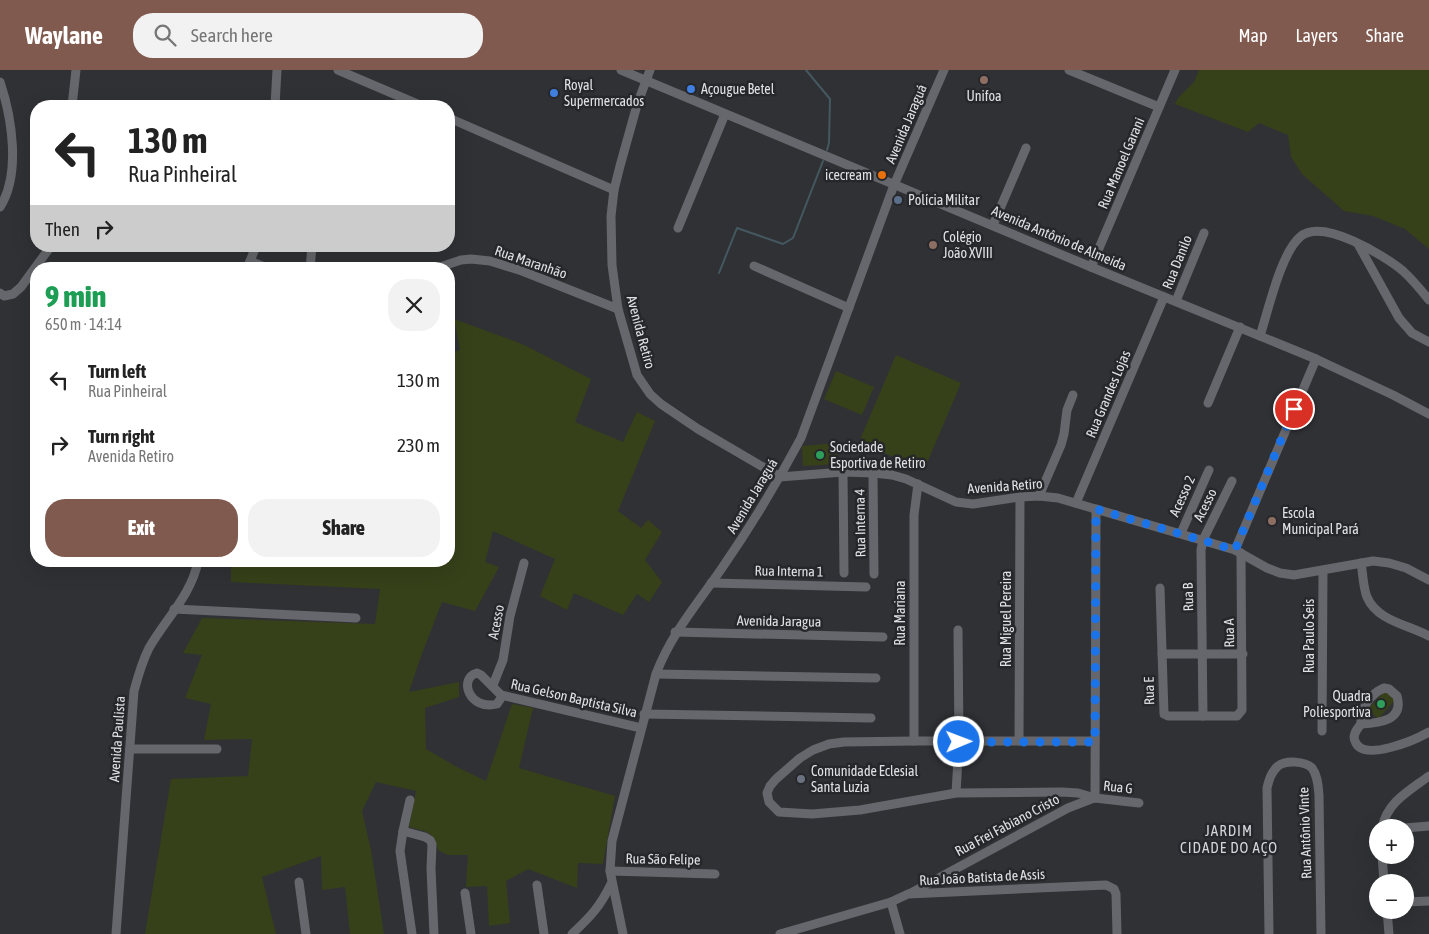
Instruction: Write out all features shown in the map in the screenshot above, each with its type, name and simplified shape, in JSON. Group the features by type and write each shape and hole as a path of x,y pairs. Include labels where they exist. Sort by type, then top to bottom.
{"street":[{"path":"73,100 76,70"},
{"path":"275,100 277,70"},
{"path":"338,70 408,100"},
{"name":"Avenida Antônio de Almeida","path":"621,70 1316,359 1429,414"},
{"name":"Avenida Retiro","path":"650,70 614,190 611,216 612,255 618,309 637,375 650,394 661,404 698,429 780,477 843,472 892,475 965,504 984,504 1020,496 1058,498 1203,540 1238,552 1280,573 1294,575 1373,561 1406,568 1429,580"},
{"name":"Avenida Jaraguá","path":"623,934 611,884 612,841 644,714 663,654 675,632 750,528 801,438 894,185 944,70"},
{"path":"1069,70 1083,73 1159,108"},
{"name":"Rua Manoel Garani","path":"1092,267 1175,70"},
{"path":"0,82 12,133 13,157 5,199 0,207"},
{"path":"678,228 725,114"},
{"path":"455,121 614,190"},
{"path":"993,225 1026,148"},
{"path":"1260,336 1283,263 1300,236 1310,231 1324,232 1358,244 1391,261 1405,273 1429,300"},
{"name":"Rua Danilo","path":"1176,301 1204,233"},
{"path":"1358,244 1399,318 1412,333 1429,342"},
{"name":"Rua Maranhão","path":"454,262 471,259 490,261 522,271 618,309"},
{"path":"754,266 849,308"},
{"path":"0,293 4,296 13,294 30,275"},
{"name":"Rua Grandes Lojas","path":"1076,503 1164,297"},
{"path":"1208,403 1240,328"},
{"path":"1238,552 1316,359"},
{"path":"1039,496 1062,444 1067,410 1073,395"},
{"name":"Acesso 2","path":"1181,534 1209,470"},
{"path":"843,472 844,573"},
{"name":"Rua Interna 4","path":"873,473 874,574"},
{"name":"Acesso","path":"1203,540 1232,481"},
{"name":"Rua Mariana","path":"914,741 914,515 918,484"},
{"name":"Rua Miguel Pereira","path":"1020,496 1020,740"},
{"path":"1094,798 1096,509"},
{"name":"Rua B","path":"1203,540 1201,550 1204,716"},
{"name":"Rua A","path":"1238,552 1243,654 1241,712"},
{"path":"1361,562 1367,597 1374,609 1394,621 1429,636"},
{"name":"Acesso","path":"492,685 503,660 510,616 524,563"},
{"name":"Avenida Paulista","path":"116,934 134,692 140,667 194,577 196,567"},
{"name":"Rua Paulo Seis","path":"1322,571 1322,731"},
{"name":"Rua Interna 1","path":"712,583 866,587"},
{"name":"Rua E","path":"1160,588 1164,714 1168,716 1237,716 1241,712"},
{"path":"174,609 356,618"},
{"path":"956,793 959,742 958,630"},
{"name":"Avenida Jaragua","path":"675,632 883,637"},
{"path":"1162,654 1243,654"},
{"name":"Rua Gelson Baptista Silva","path":"501,695 496,704 484,706 476,702 470,695 468,683 473,674 482,674 501,695 641,728"},
{"path":"656,674 876,678"},
{"path":"1361,724 1380,723 1394,714 1398,704 1397,696 1394,692 1384,688 1372,696 1363,711 1361,724 1355,732 1354,740 1358,747 1369,751 1394,746 1429,732"},
{"path":"644,714 870,718"},
{"name":"Rua G","path":"1095,742 1020,740 844,742 829,744 813,750 800,758 770,786 767,793 769,802 779,812 812,814 860,810 956,793 1062,792 1139,803"},
{"path":"130,749 217,749"},
{"name":"Rua Antônio Vinte","path":"1269,934 1267,788 1272,773 1278,766 1289,762 1300,762 1310,767 1317,780 1319,795 1321,934"},
{"path":"1385,819 1388,809 1398,799 1429,776"},
{"name":"Rua Frei Fabiano Cristo","path":"908,894 1068,808 1094,798"},
{"path":"410,800 400,851 412,934"},
{"path":"1414,827 1429,826"},
{"path":"403,831 425,837 432,844 431,869 434,934"},
{"name":"Rua São Felipe","path":"610,871 715,874"},
{"path":"299,882 306,934"},
{"path":"572,934 592,915 604,899 611,884"},
{"path":"537,885 544,934"},
{"name":"Rua João Batista de Assis","path":"780,934 891,902 908,894 1106,885 1114,889 1116,894 1118,934"},
{"path":"465,893 471,934"},
{"path":"1414,902 1429,901"},
{"path":"891,902 900,934"},
{"path":"1388,919 1389,934"}],"green space":[{"path":"1199,70 1429,70 1429,249 1405,229 1373,216 1344,211 1302,174 1291,157 1288,135 1259,123 1248,132 1175,104 1178,98 1194,82"},
{"path":"455,319 522,344 591,379 575,422 623,442 637,412 655,421 618,511 641,528 648,520 662,532 645,560 662,582 649,602 637,594 623,615 574,593 567,610 540,596 555,559 493,531 485,562 499,567 475,611 442,602 409,692 459,682 459,697 425,708 426,749 486,781 512,704 533,708 519,768 615,796 603,864 578,863 577,888 528,869 506,881 510,923 489,926 487,886 466,887 468,855 448,855 438,850 432,835 409,827 416,791 376,782 362,811 371,850 384,934 350,934 345,887 322,890 321,856 262,877 276,934 145,934 171,779 248,776 252,739 204,740 211,704 185,698 202,655 183,653 202,618 375,624 380,589 231,582 231,567 455,567 455,351 460,350"},
{"path":"896,355 961,383 924,470 859,442"},
{"path":"836,371 874,387 862,415 824,399"},
{"name":"Sociedade Esportiva de Retiro","path":"837,443 839,464 803,466 802,446"},
{"name":"Quadra Poliesportiva","path":"1385,691 1395,700 1378,719 1368,709"}],"waterway":[{"path":"806,70 830,99 829,143 827,150"},
{"path":"719,273 737,228 783,244 793,238 823,161"}],"place":[{"name":"Unifoa","path":"984,80"},
{"name":"Açougue Betel","path":"691,89"},
{"name":"Royal Supermercados","path":"554,93"},
{"name":"icecream","path":"882,175"},
{"name":"Polícia Militar","path":"898,200"},
{"name":"Colégio João XVIII","path":"933,245"},
{"name":"Sociedade Esportiva de Retiro","path":"820,455"},
{"name":"Escola Municipal Pará","path":"1272,521"},
{"name":"Quadra Poliesportiva","path":"1381,704"},
{"name":"Comunidade Eclesial Santa Luzia","path":"801,779"}],"district":[{"name":"JARDIM CIDADE DO AÇO","path":"1229,838"}],"route":[{"path":"959,742 1020,740 1095,742 1096,509 1235,550 1294,409"}]}
